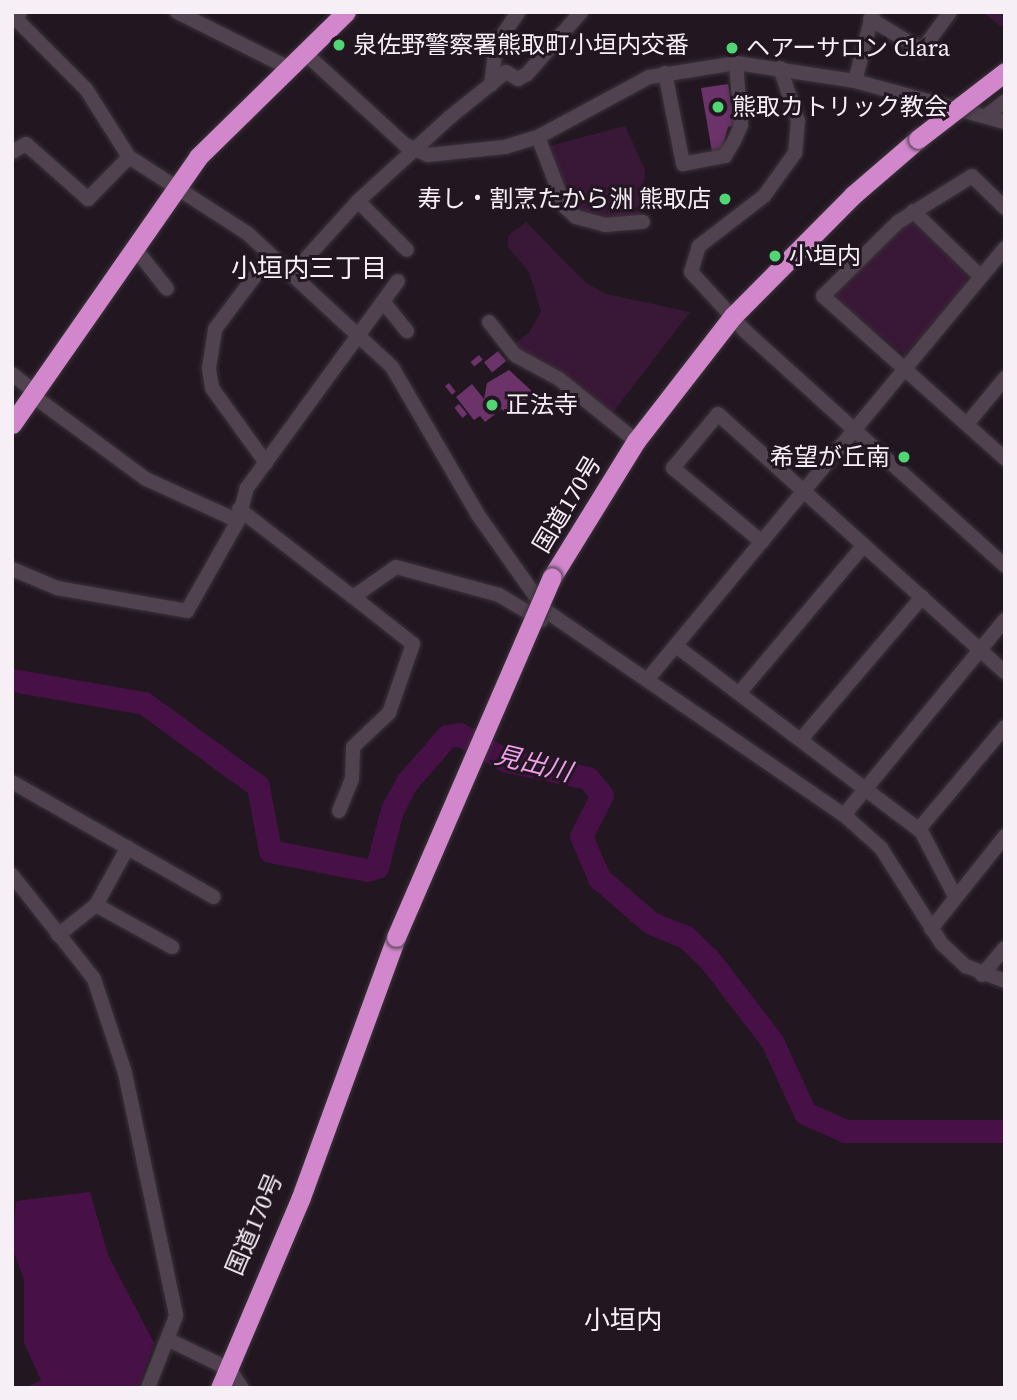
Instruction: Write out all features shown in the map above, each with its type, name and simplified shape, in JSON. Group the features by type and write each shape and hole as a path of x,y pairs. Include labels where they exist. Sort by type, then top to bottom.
{"highway":[{"path":"12,424 176,187 214,138 307,55 346,12"},
{"name":"国道170号","path":"220,1388 224,1367 343,1078 396,937 552,577 636,441 733,316 843,204 918,139 1005,72"},
{"name":"国道170号","path":"206,1388 224,1367"}],"street":[{"path":"177,12 291,69"},
{"path":"491,85 496,45 518,12"},
{"path":"291,275 358,201 506,72 517,79 527,74 581,12"},
{"path":"855,81 872,16 922,50 950,12"},
{"path":"17,13 86,89 129,157 176,187 270,256 404,383 478,515 533,596 560,623 844,815 881,848 931,929 982,975 1005,981"},
{"path":"307,55 416,151 447,156 538,137 620,89 665,73 736,63 855,81 1005,122"},
{"path":"665,73 683,164 725,156 734,141 741,125 736,63"},
{"path":"780,68 798,121 795,153 764,196 691,258 691,272 733,316 853,429 1005,566"},
{"path":"986,116 1005,101"},
{"path":"538,137 565,207 576,217 594,225 643,222"},
{"path":"12,152 26,144 88,199 129,157"},
{"path":"1005,208 972,176 913,211 823,296 1005,459"},
{"path":"358,201 407,250"},
{"path":"913,211 980,276"},
{"path":"134,247 167,289"},
{"path":"647,680 1005,248"},
{"path":"266,463 212,388 209,369 215,329 270,256"},
{"path":"12,569 57,588 187,611 266,463 316,401 355,334 385,304 398,281"},
{"path":"385,304 407,331"},
{"path":"489,322 515,355 559,379 636,441"},
{"path":"12,374 146,479 238,515 353,597 413,644 389,713 353,747 352,778 339,811"},
{"path":"967,424 1005,379"},
{"path":"762,542 673,468 718,414 1005,672"},
{"path":"741,691 864,545"},
{"path":"353,597 396,567 499,595 543,621 560,623"},
{"path":"803,737 922,597"},
{"path":"844,815 1005,620"},
{"path":"676,646 868,785 919,829 955,896"},
{"path":"919,829 1005,727"},
{"path":"12,782 214,897"},
{"path":"931,929 1005,836"},
{"path":"58,935 96,905 128,847"},
{"path":"12,875 17,891 94,979 125,1073 173,1279 176,1316 169,1340 148,1388"},
{"path":"96,905 172,947"},
{"path":"982,975 1005,948"},
{"path":"169,1340 224,1367 242,1388"}],"shaded area":[{"path":"983,12 1005,12 1005,26 1000,26"},
{"path":"625,126 645,170 640,220 601,222 569,207 545,147"},
{"path":"526,222 586,283 606,294 690,312 610,416 511,346 529,333 541,311 529,272 508,247 508,236"},
{"path":"907,223 917,224 967,273 966,284 905,355 836,300 838,289"},
{"path":"90,1192 108,1255 154,1343 138,1388 25,1388 41,1380 24,1343 24,1280 12,1247 16,1201"}],"building":[{"name":"熊取カトリック教会","path":"728,84 735,125 728,127 722,150 712,152 701,88"},
{"path":"498,351 506,361 492,372 484,362"},
{"path":"479,355 483,360 474,367 470,362"},
{"path":"509,370 534,393 507,415 502,409 485,422 480,416 474,420 456,397 472,384 484,399 487,383"},
{"path":"449,383 456,392 452,395 445,386"},
{"path":"459,404 467,414 463,418 454,408"}],"waterway":[{"name":"見出川","path":"12,680 144,703 258,786 270,851 367,870 377,867 392,810 407,782 447,736 459,734 507,761 588,778 602,795 581,836 599,878 651,923 686,937 709,959 772,1041 805,1113 845,1131 1005,1131"}],"place":[{"name":"泉佐野警察署熊取町小垣内交番","path":"339,45"},
{"name":"ヘアーサロン Clara","path":"732,48"},
{"name":"熊取カトリック教会","path":"718,107"},
{"name":"寿し・割烹たから洲 熊取店","path":"725,199"},
{"name":"小垣内","path":"775,256"},
{"name":"正法寺","path":"492,405"},
{"name":"希望が丘南","path":"904,457"}],"district":[{"name":"小垣内三丁目","path":"309,269"},
{"name":"小垣内","path":"623,1321"}]}
